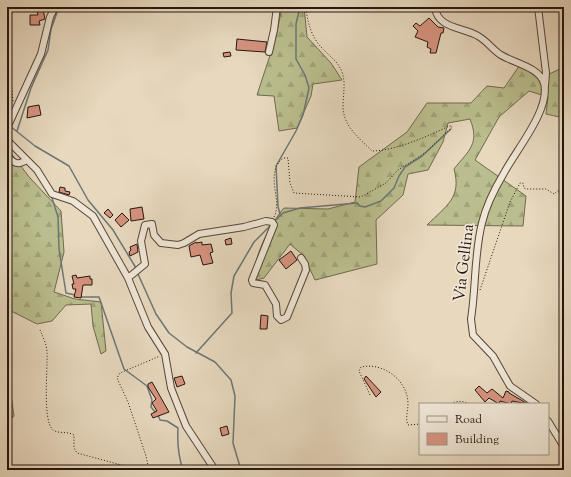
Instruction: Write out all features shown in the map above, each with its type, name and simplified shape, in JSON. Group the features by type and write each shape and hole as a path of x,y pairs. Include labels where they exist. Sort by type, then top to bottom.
{"street":[{"path":"7,128 42,54 50,17 55,7"},
{"path":"269,52 277,7"},
{"path":"435,7 438,15 449,25 478,36 503,56 532,70 542,79 544,87"},
{"name":"Via Gellina","path":"535,403 510,386 493,356 473,335 471,320 482,221 503,173 535,121 544,97 546,73 538,7"},
{"path":"7,140 36,170 52,194 72,200 94,216 129,277 145,321 165,354 171,388 186,426 211,467 215,470"},
{"path":"7,156 16,164 21,164 26,160"},
{"path":"129,277 142,268 145,264 142,236 145,225 152,224 157,240 161,243 178,245 184,244 199,234 244,227 266,221 272,222 274,225 252,280 253,283 265,285 268,288 276,304 277,316 281,320 287,317 306,270 306,264 301,258"},
{"path":"549,423 564,447"}],"path":[{"path":"7,100 13,109 10,51 11,15 15,7"},
{"path":"272,222 278,209 274,174 283,158 288,158 290,183 294,193 361,197 382,186 398,170 425,153 452,126 402,144 372,151 349,128 343,107 345,87 342,72 334,58 321,46 311,32 306,7"},
{"path":"479,293 510,202 520,183 523,183 524,188 526,189 546,189 554,194 564,186"},
{"path":"40,330 47,352 47,400 49,420 52,428 55,431 68,432 74,435 74,448 77,453 140,470"},
{"path":"149,470 146,456 128,402 117,378 120,373 165,354"},
{"path":"370,395 359,371 361,367 369,365 393,373 401,382 408,402 406,421 408,425 419,424"},
{"path":"452,403 455,401 464,401 468,403"}],"green space":[{"path":"282,7 304,7 307,37 331,63 342,80 313,84 311,96 297,128 279,131 274,96 257,95 276,37"},
{"path":"522,62 545,76 564,67 564,118 546,114 548,97 529,91 499,117 475,160 526,196 523,226 427,225 451,201 456,187 454,169 468,151 473,141 474,135 470,119 448,123 443,142 428,170 408,174 403,195 376,220 377,264 315,280 304,256 290,244 264,278 256,280 256,263 263,242 284,208 328,209 355,202 359,167 407,132 427,103 471,103 487,86 504,88"},
{"path":"7,148 30,178 61,211 64,252 54,292 75,299 101,302 106,351 101,354 93,326 91,304 66,305 52,321 37,324 7,309"},
{"path":"564,175 564,220 559,191"},
{"path":"7,367 14,416 7,423"}],"building":[{"path":"43,9 45,19 39,21 40,25 30,25 30,15 38,15 37,10"},
{"path":"429,18 438,27 444,28 443,33 441,33 436,53 430,53 431,49 427,47 428,42 415,37 418,31 413,26 416,23 420,26"},
{"path":"237,39 267,42 265,52 236,50"},
{"path":"230,52 231,56 224,57 223,53"},
{"path":"39,105 41,115 27,118 28,107"},
{"path":"60,187 65,188 65,191 70,192 69,195 59,192"},
{"path":"142,207 144,219 131,221 130,209"},
{"path":"108,209 113,215 110,218 104,213"},
{"path":"122,213 129,220 121,227 115,220"},
{"path":"231,238 232,244 226,245 225,240"},
{"path":"196,242 202,242 202,245 211,244 213,252 210,253 213,263 203,265 200,255 191,257 189,246"},
{"path":"137,244 138,252 130,256 130,247"},
{"path":"291,251 297,260 286,269 279,260"},
{"path":"76,275 77,278 90,276 90,279 92,279 92,285 83,285 81,298 74,297 76,289 73,289 72,284 74,284 72,276"},
{"path":"261,315 268,316 267,329 260,329"},
{"path":"182,376 185,384 177,387 174,378"},
{"path":"366,376 381,392 376,397 364,379"},
{"path":"152,382 169,412 153,418 151,414 157,411 152,403 156,399 148,387 148,384"},
{"path":"479,386 487,393 492,389 503,398 506,391 526,403 512,401 511,403 507,403 500,401 497,403 489,398 485,402 475,390"},
{"path":"227,426 229,434 222,436 220,428"}],"waterway":[{"path":"7,8 11,7"},
{"path":"17,131 31,88 48,50 51,29 59,7"},
{"path":"280,215 278,206 276,166 296,131 303,115 309,88 305,75 296,59 296,24 300,7"},
{"path":"10,126 35,146 69,166 88,200 113,230 136,268"},
{"path":"274,222 283,213 300,208 357,203 360,206 365,207 381,201 394,188 405,167 422,156 451,129"},
{"path":"8,137 33,162"},
{"path":"52,198 58,217 59,249 66,293 75,295"},
{"path":"196,353 232,313 231,293 234,276 254,242 271,225"},
{"path":"138,274 156,314 169,333 187,347 215,362 231,380 235,396 233,443 241,470"},
{"path":"80,297 99,297 124,369 147,386 152,400 151,407 156,413"},
{"path":"158,415 160,420 167,421 178,428 178,449 183,470"}]}
